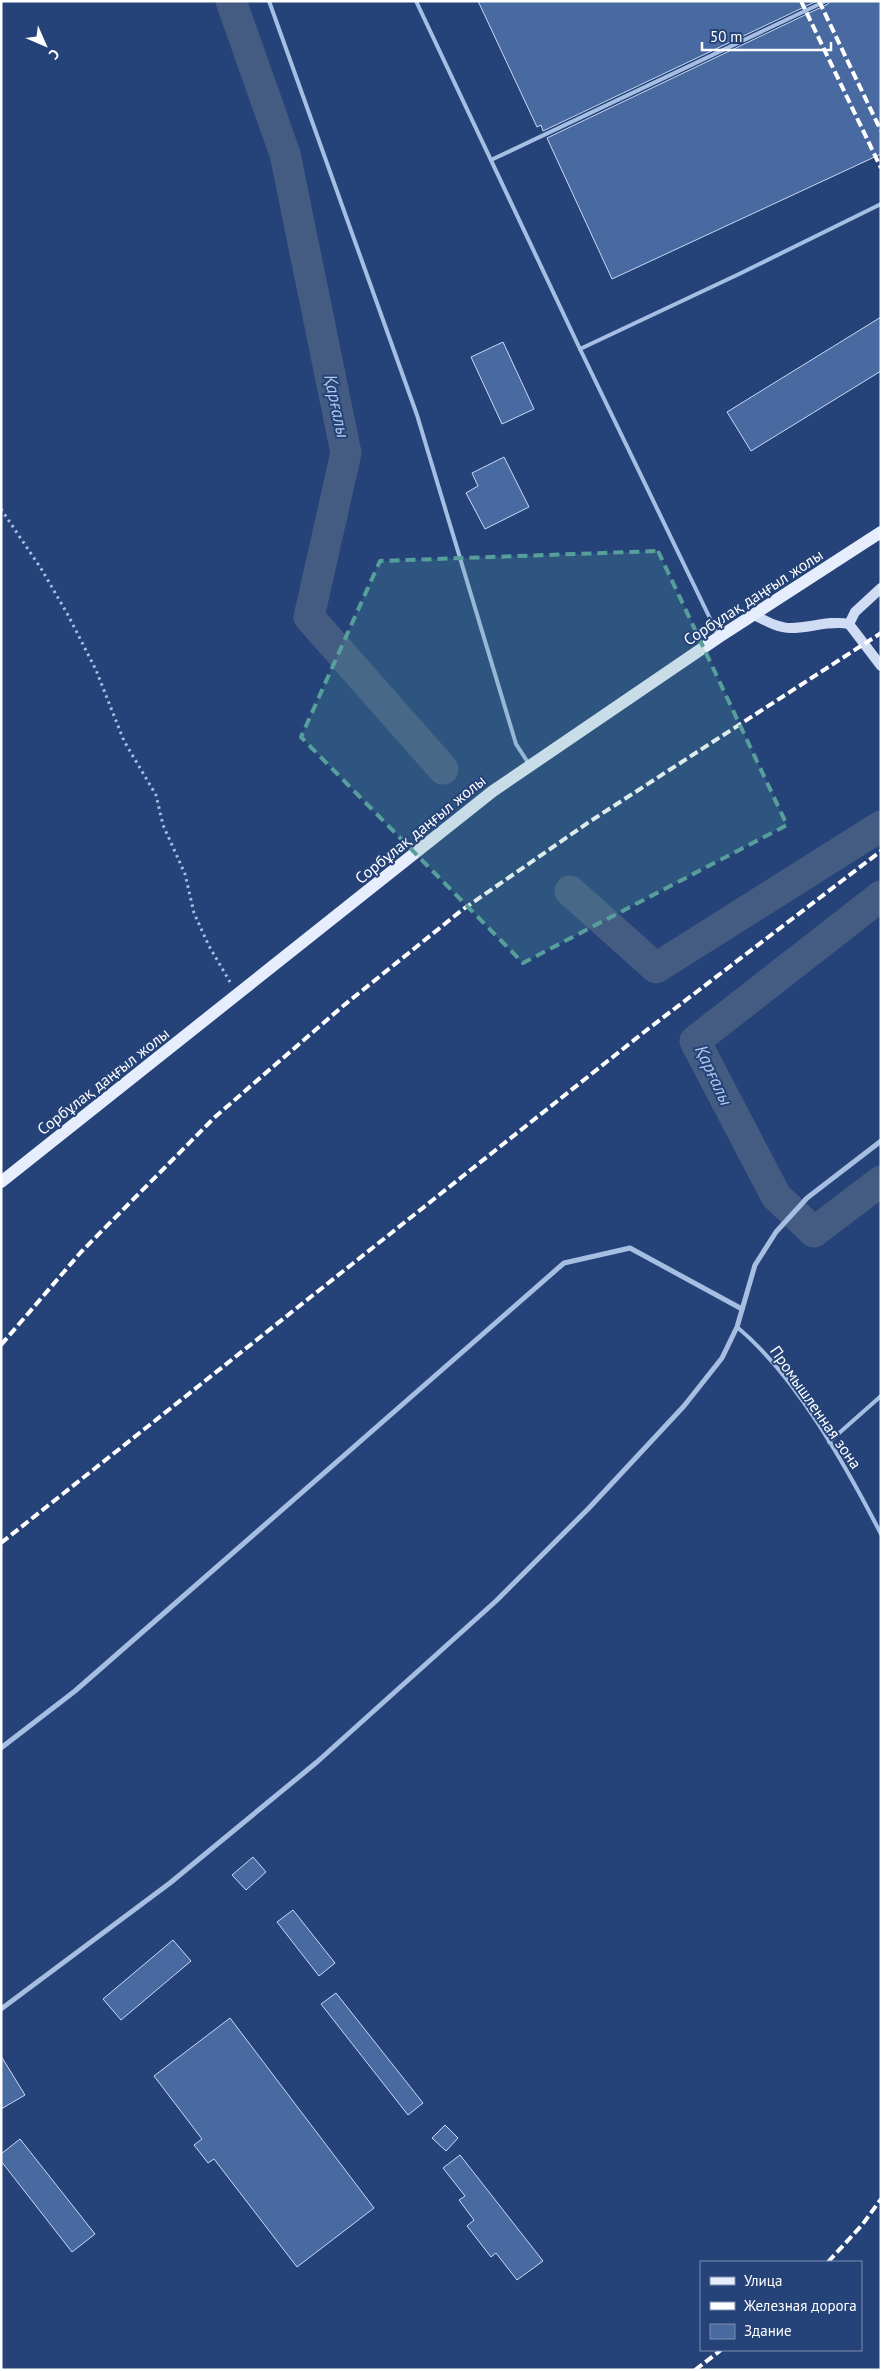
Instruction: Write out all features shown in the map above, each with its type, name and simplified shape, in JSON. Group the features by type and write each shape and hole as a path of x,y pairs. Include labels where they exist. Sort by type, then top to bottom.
{"main road":[{"name":"Сорбұлақ даңғыл жолы","path":"1,1182 238,996 492,791 719,638 881,532"}],"street":[{"path":"849,624 856,612 881,588"},
{"path":"754,615 775,625 790,628 840,622 849,624 881,666"},
{"path":"1,2009 170,1884 317,1762 496,1601 589,1508 684,1406 722,1358 737,1327 755,1265 776,1232 807,1198 881,1141"},
{"path":"1,1748 75,1691 564,1263 630,1248 742,1309"}],"lane":[{"path":"269,1 417,415 516,744 530,766"},
{"path":"491,160 826,1"},
{"path":"417,2 580,349 719,638"},
{"path":"580,349 881,204"},
{"name":"Промышленная зона","path":"737,1327 763,1351 783,1375 829,1442 881,1534"},
{"path":"829,1442 881,1396"}],"path":[{"path":"1,510 59,600 96,670 124,741 156,795 162,825 185,874 194,913 209,946 238,996"}],"highlighted area":[{"path":"658,551 787,825 523,963 301,737 380,561"}],"building":[{"path":"478,1 817,1 543,131 541,125 537,127"},
{"path":"830,1 881,1 881,154 612,279 547,138 828,4"},
{"path":"881,317 881,371 751,451 727,412"},
{"path":"503,342 534,409 502,424 471,357"},
{"path":"504,457 529,507 485,529 466,493 478,486 472,473"},
{"path":"253,1857 266,1872 246,1890 232,1875"},
{"path":"293,1910 335,1963 319,1976 277,1922"},
{"path":"173,1940 191,1961 121,2020 103,1999"},
{"path":"336,1993 423,2103 408,2115 321,2004"},
{"path":"230,2018 374,2208 297,2267 214,2159 208,2163 194,2145 202,2139 154,2076"},
{"path":"1,2056 25,2095 1,2109"},
{"path":"445,2125 458,2138 446,2151 432,2138"},
{"path":"20,2139 95,2234 72,2252 1,2161 1,2154"},
{"path":"460,2155 543,2261 517,2280 496,2253 491,2257 467,2226 474,2220 459,2200 465,2196 443,2168"}],"waterway":[{"name":"Қарғалы","path":"231,1 285,154 346,453 309,617 443,769"},
{"name":"Қарғалы","path":"570,891 656,968 881,826"},
{"name":"Қарғалы","path":"881,896 695,1041 776,1196 814,1232 881,1181"}],"railway":[{"path":"801,1 881,168"},
{"path":"819,1 881,131"},
{"path":"1,1345 81,1252 215,1117 343,1006 462,910 589,822 881,633"},
{"path":"1,1543 648,1029 881,851"},
{"path":"829,2261 862,2225 881,2199"},
{"path":"695,2370 720,2351"}]}
